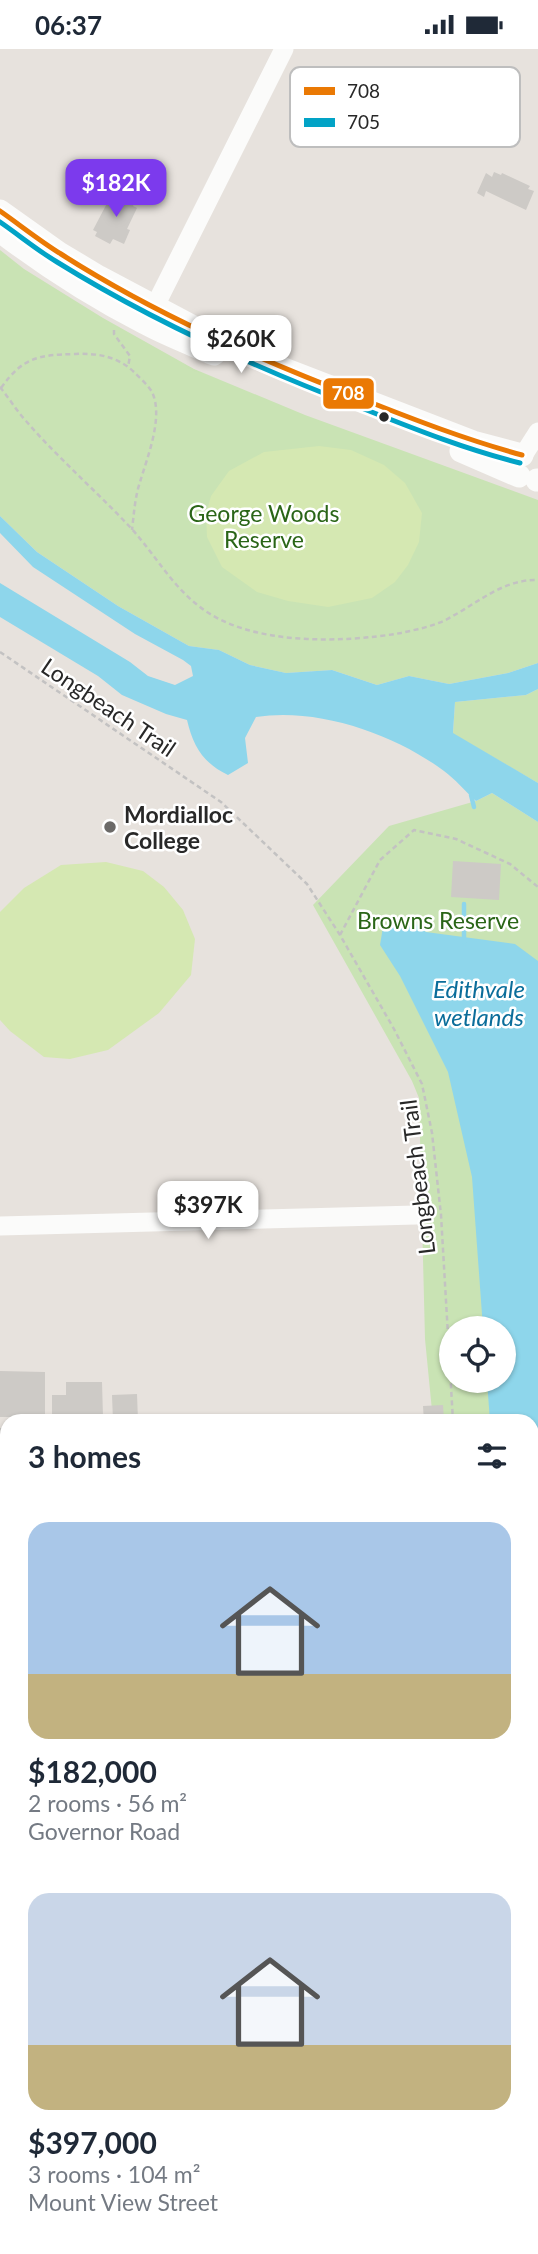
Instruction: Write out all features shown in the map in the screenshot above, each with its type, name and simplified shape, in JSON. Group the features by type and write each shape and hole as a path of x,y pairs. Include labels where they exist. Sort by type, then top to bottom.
{"street":[{"path":"150,316 284,49"},
{"path":"0,211 150,316"},
{"path":"0,231 52,269 150,316 269,379 407,431 531,468 538,432"},
{"path":"0,1226 416,1215"}],"path":[{"path":"132,530 135,502 155,426 155,400 148,386 128,367 96,353 57,355 27,361 10,375 1,388 27,423 132,530 168,576 199,607 227,624 268,634 338,640 368,638 422,629 450,618 512,583 538,580"},
{"name":"Longbeach Trail","path":"0,652 221,802 307,884 340,936 394,1028 422,1084 432,1133 441,1215 453,1414"},
{"path":"340,936 380,860 414,830 456,839 510,864 538,887"}],"green space":[{"name":"George Woods Reserve","path":"0,250 24,269 103,318 194,369 305,415 538,500 538,663 508,673 449,684 409,676 377,685 332,670 286,673 250,665 219,650 189,646 118,606 37,552 0,516"},
{"path":"319,446 351,450 384,465 405,483 422,513 419,542 408,565 395,582 372,598 328,607 288,601 257,592 222,567 207,537 206,514 211,496 229,471 264,452"},
{"path":"538,689 538,783 453,734 455,702 526,695"},
{"name":"Browns Reserve","path":"492,793 538,822 538,1414 432,1414 425,1339 419,1098 313,905 389,826 476,801"},
{"path":"106,862 143,871 164,887 183,910 195,939 191,975 159,1013 108,1050 70,1059 44,1057 0,1020 0,912 24,888 61,865"}],"water":[{"path":"0,516 37,552 118,606 189,646 219,650 250,665 286,673 332,670 377,685 409,676 449,684 508,673 538,663 538,689 526,695 455,702 453,733 538,783 538,822 492,793 476,801 444,771 403,746 354,726 329,720 280,715 256,717 245,738 248,763 228,775 219,770 200,753 187,720 122,695 98,676 0,617 0,583 130,662 148,676 175,685 193,676 191,666 183,660 135,634 33,567 0,533"},
{"name":"Edithvale wetlands","path":"409,919 426,932 515,944 538,961 538,1414 489,1414 488,1393 516,1393 516,1316 482,1316 472,1177 448,1072 400,976 380,945 383,927"}],"building":[{"path":"494,172 530,186 528,189 534,191 526,210 486,191 484,197 477,193 486,173 492,177"},
{"path":"114,190 136,200 133,206 137,208 127,229 130,230 124,244 113,239 110,244 95,236 97,232 93,230"},
{"path":"453,861 501,864 499,900 451,897"},
{"path":"0,1371 45,1372 45,1414 0,1414"},
{"path":"66,1382 102,1382 103,1414 52,1414 52,1395 66,1395"},
{"path":"137,1394 138,1414 113,1414 112,1395"},
{"path":"443,1405 444,1414 424,1414 423,1406"}],"waterway":[{"path":"471,795 474,807"},
{"path":"464,904 464,942"}],"transit line":[{"name":"708","path":"0,211 97,276 208,334 402,415 522,455"},
{"name":"705","path":"0,222 93,284 204,342 399,423 458,445 520,463"}],"place":[{"name":"Mordialloc College","path":"110,827"}]}
